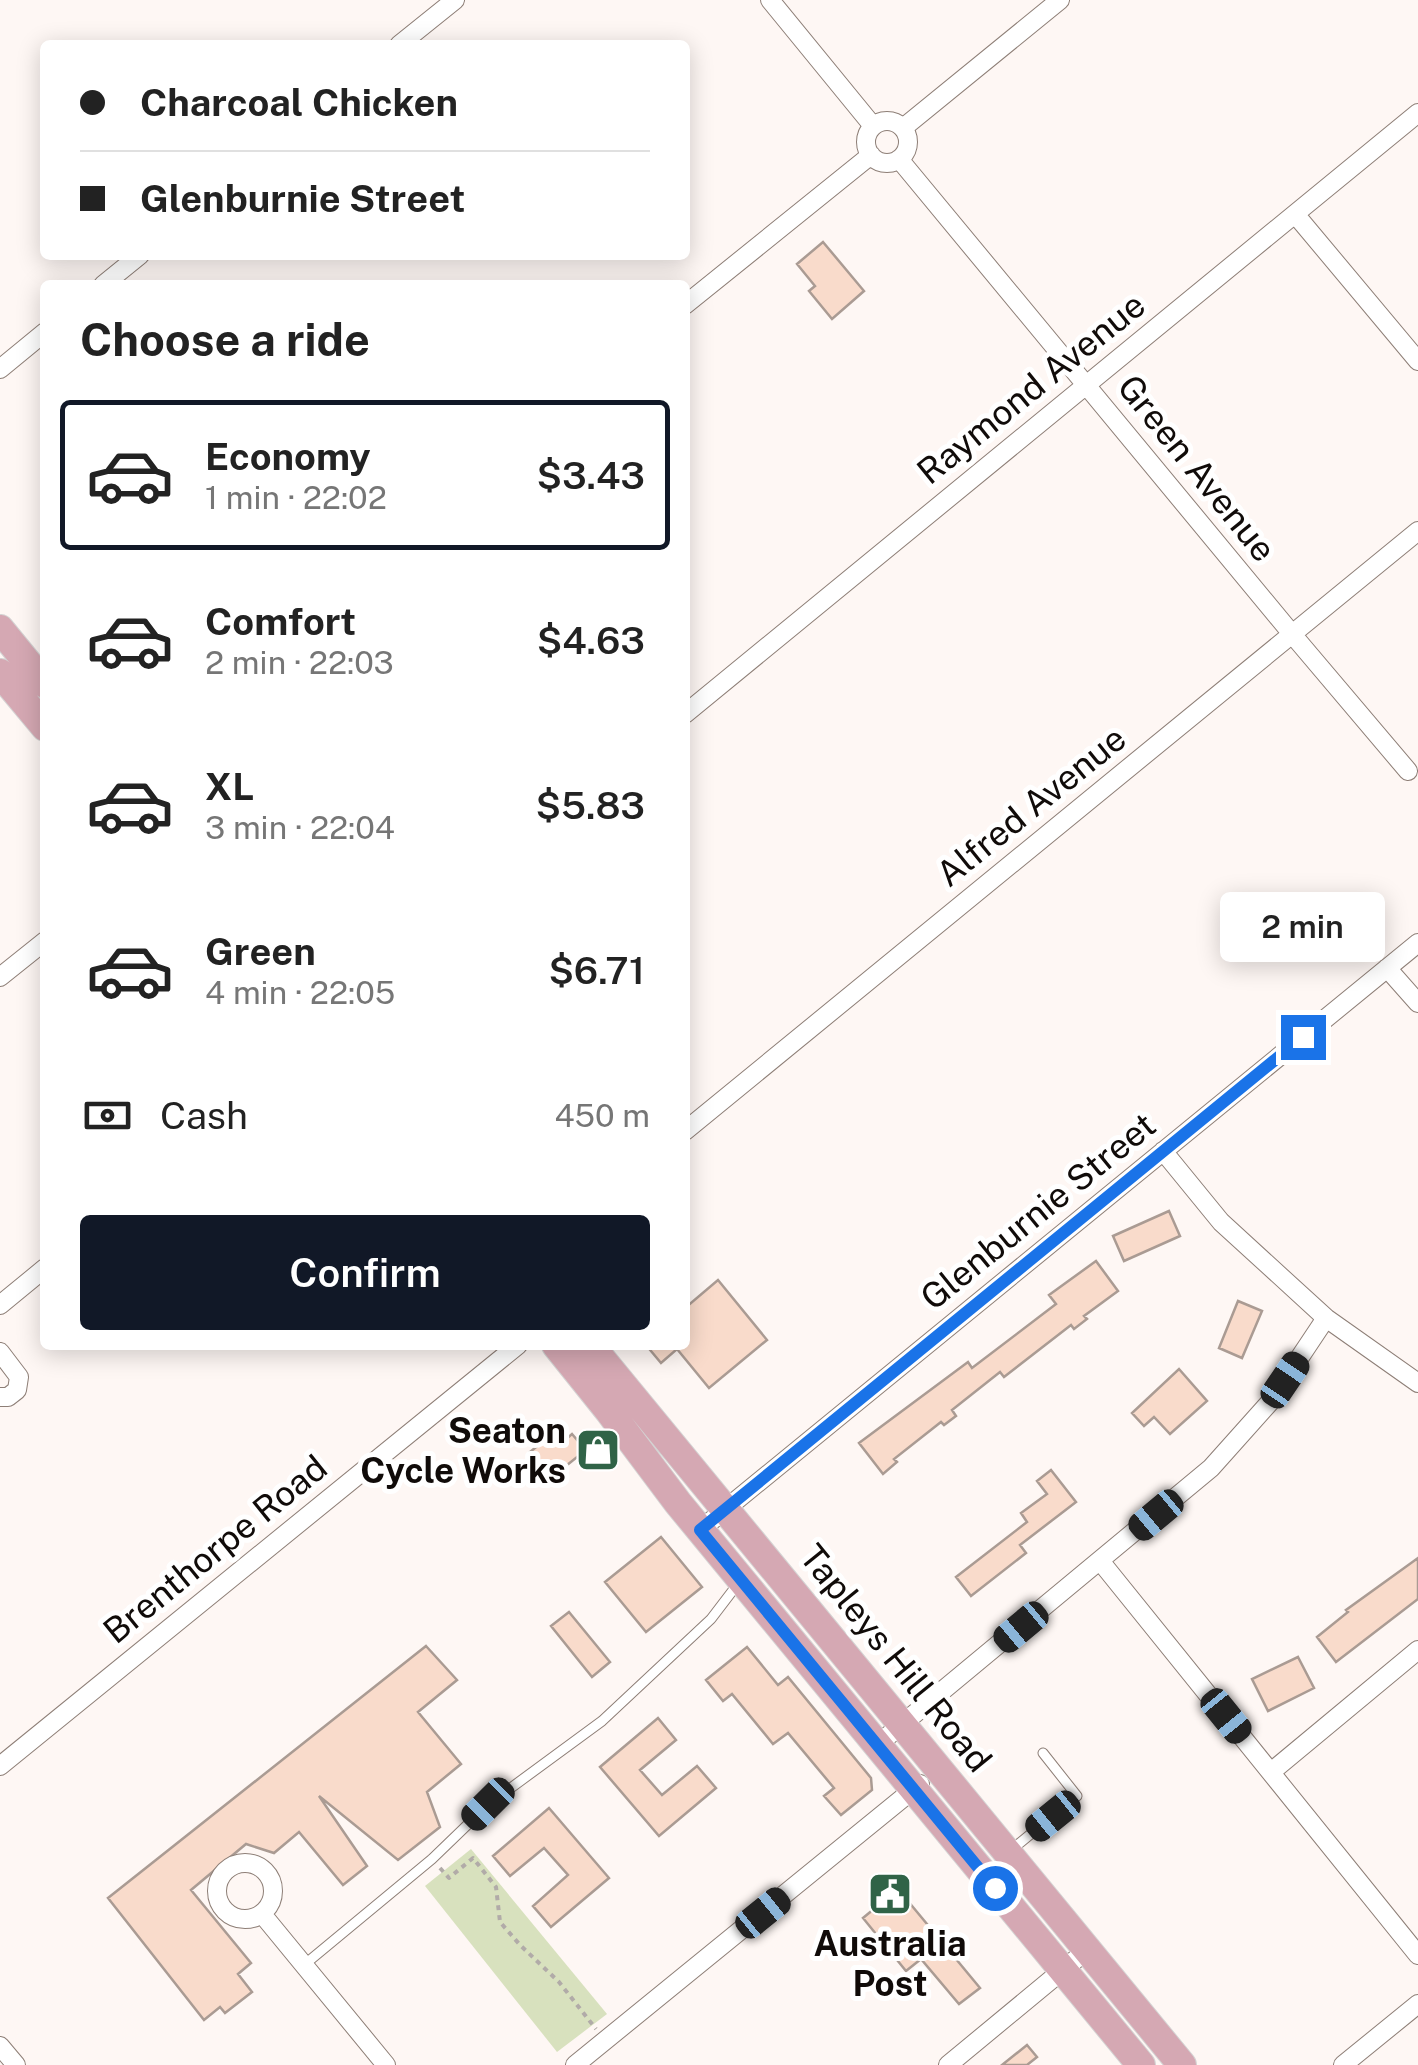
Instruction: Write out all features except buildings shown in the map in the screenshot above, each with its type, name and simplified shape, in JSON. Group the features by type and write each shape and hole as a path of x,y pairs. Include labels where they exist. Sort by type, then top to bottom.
{"main road":[{"path":"2,635 40,678"},
{"path":"0,673 40,722"},
{"name":"Tapleys Hill Road","path":"560,1350 700,1530 1141,2065"},
{"name":"Tapleys Hill Road","path":"594,1350 1182,2065"}],"street":[{"path":"405,40 455,0"},
{"path":"770,0 873,126"},
{"path":"903,128 1060,0"},
{"name":"Raymond Avenue","path":"690,710 1418,113"},
{"path":"892,121 903,128 908,141 904,154 894,162 881,162 871,155 866,143 873,126 892,121"},
{"path":"690,302 871,155"},
{"name":"Green Avenue","path":"899,158 1408,771"},
{"path":"1295,214 1418,361"},
{"path":"109,280 134,260"},
{"path":"0,369 40,336"},
{"name":"Alfred Avenue","path":"690,1126 1418,531"},
{"name":"Glenburnie Street","path":"700,1530 1418,943"},
{"path":"0,977 40,945"},
{"path":"1387,968 1418,1003"},
{"path":"1162,1151 1222,1222 1326,1318 1418,1384"},
{"path":"0,1304 40,1272"},
{"path":"878,1745 1211,1468 1270,1402 1326,1318"},
{"name":"Brenthorpe Road","path":"0,1766 512,1350"},
{"path":"0,1352 20,1377 17,1390 8,1398 0,1396"},
{"path":"1100,1562 1418,1955"},
{"path":"1271,1772 1418,1650"},
{"path":"575,2065 938,1769"},
{"path":"262,1914 386,2065"},
{"path":"948,2065 1088,1950"},
{"path":"1343,2065 1418,2004"},
{"path":"0,2046 16,2065"}],"lane":[{"path":"304,1965 432,1858 488,1804 602,1720 711,1620 741,1580"},
{"path":"1008,1853 1078,1796 1043,1752"}],"path":[{"path":"432,1858 449,1878 473,1858 496,1886 500,1922 559,1982 605,2041"}],"green space":[{"path":"471,1849 607,2014 557,2052 425,1886"}],"place":[{"name":"Seaton Cycle Works","path":"598,1450"},
{"name":"Australia Post","path":"890,1894"}],"route":[{"path":"995,1888 700,1530 1303,1037"}]}
